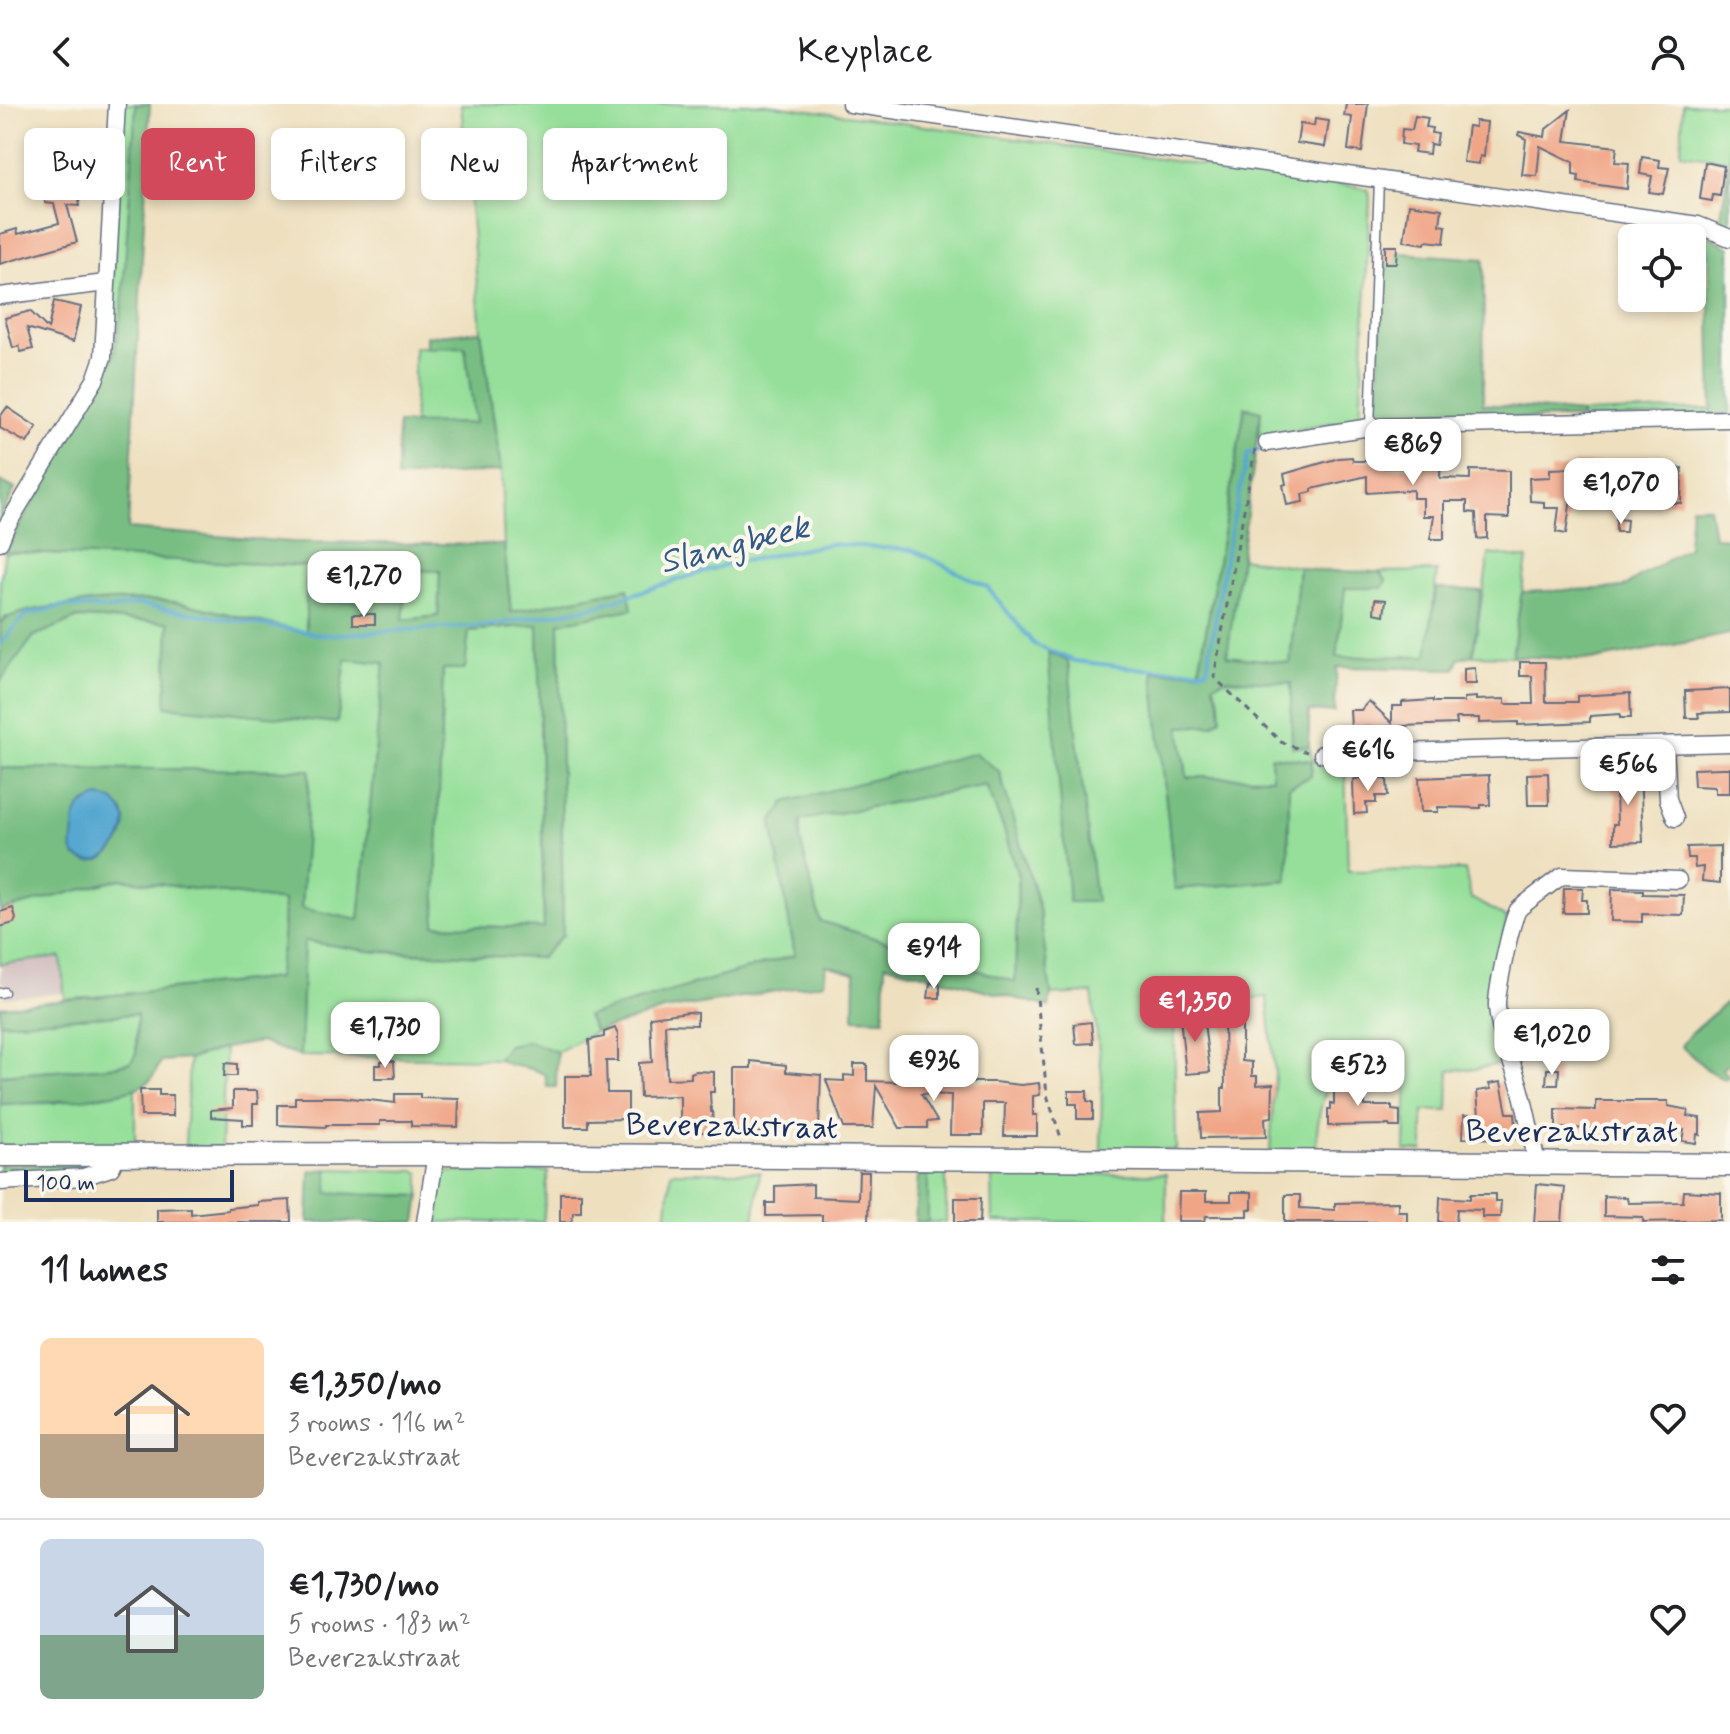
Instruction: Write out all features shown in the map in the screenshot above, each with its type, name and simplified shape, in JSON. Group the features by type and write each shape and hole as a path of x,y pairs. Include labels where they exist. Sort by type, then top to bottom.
{"street":[{"path":"0,542 6,527 95,380 103,357 117,104"},
{"path":"850,104 1698,225 1730,238"},
{"path":"0,296 106,283"},
{"path":"1267,443 1370,427 1730,419"},
{"path":"1322,754 1730,743"},
{"path":"1665,746 1668,799 1675,818"},
{"path":"1537,1163 1520,1088 1499,1024 1497,1004 1497,986 1518,910 1562,876 1678,880"},
{"path":"425,1222 436,1154"},
{"name":"Beverzakstraat","path":"0,1155 436,1154 1730,1165"},
{"path":"0,1182 83,1177 111,1168 117,1156"}],"lane":[{"path":"1370,427 1379,180"}],"path":[{"path":"1267,443 1255,450 1214,677 1281,742 1302,751 1322,754"},
{"path":"1036,988 1047,1095 1068,1160"}],"shaded area":[{"path":"62,957 65,993 4,998 3,982 0,982 1,963"}],"green space":[{"path":"123,104 136,104 122,309 113,360 109,356 118,200 125,200 125,128 122,128"},
{"path":"136,104 150,104 149,128 141,128 141,200 145,200 128,529 291,542 504,545 511,612 628,588 632,609 559,623 563,935 541,958 370,951 304,941 300,1056 260,1042 189,1059 161,1061 148,1082 120,1093 0,1104 0,1075 110,1067 131,1062 136,1053 137,1014 0,1023 0,1007 277,978 283,942 284,901 121,879 0,911 0,768 310,770 301,908 359,920 384,663 346,659 337,723 166,706 169,622 78,618 34,636 0,682 0,623 11,616 55,606 137,600 174,602 306,632 306,566 5,552 113,360 122,309","holes":["325,568 440,571 438,616 403,620 405,601 326,602","538,625 544,928 435,925 443,669 465,669 469,631"]},
{"path":"461,104 767,104 1368,190 1360,422 1330,423 1259,438 1261,411 1245,408 1199,671 1153,672 1175,889 1288,880 1289,787 1271,757 1273,778 1187,777 1180,727 1213,725 1220,701 1213,684 1226,679 1291,683 1292,747 1309,746 1313,761 1345,762 1348,871 1465,870 1471,898 1507,918 1496,968 1508,1062 1477,1069 1449,1070 1448,1111 1423,1111 1423,1151 1405,1151 1407,1072 1366,1072 1365,1054 1351,1059 1332,1079 1321,1106 1316,1150 1270,1151 1275,1074 1267,997 1174,1011 1176,1150 1101,1151 1102,1076 1092,993 1051,995 1039,908 999,771 772,823 795,955 588,1016 595,1032 557,1052 528,1041 508,1045 498,1059 300,1056 303,941 377,952 540,958 563,935 559,623 627,589 511,612 501,471 481,331 469,200 527,200 527,128 463,128"},
{"path":"1683,104 1730,104 1730,160 1681,153"},
{"path":"1730,160 1730,227 1720,222"},
{"path":"1706,234 1730,248 1730,415 1712,415"},
{"path":"1384,252 1484,259 1483,404 1581,413 1580,418 1377,420"},
{"path":"481,331 501,471 397,478 398,424 475,423 465,347 426,348 426,336"},
{"path":"414,347 465,347 475,424 414,424"},
{"path":"1245,407 1261,411 1227,656 1290,663 1299,567 1319,571 1379,572 1386,580 1382,588 1345,588 1337,657 1427,656 1436,588 1481,591 1473,655 1459,659 1455,669 1337,667 1334,712 1309,711 1309,746 1292,747 1291,683 1226,679 1213,684 1220,701 1221,718 1213,725 1180,727 1187,777 1272,778 1271,756 1312,761 1311,776 1289,787 1288,880 1175,889 1153,672 1199,671"},
{"path":"1712,409 1712,415 1580,418 1581,413"},
{"path":"0,481 15,489 0,518"},
{"path":"1691,506 1709,507 1714,537 1730,538 1730,634 1596,660 1512,656 1522,592 1622,588 1688,547"},
{"path":"5,552 306,566 306,632 193,606 6,617 0,623 0,582"},
{"path":"1489,554 1527,559 1512,656 1473,655"},
{"path":"1241,558 1299,567 1290,663 1226,657"},
{"path":"325,567 440,570 439,616 402,620 404,601 325,602"},
{"path":"1437,571 1427,657 1336,657 1345,588 1386,580 1379,572"},
{"path":"78,618 169,622 166,705 337,722 346,659 384,663 359,920 301,909 309,770 0,768 0,680 34,636"},
{"path":"538,625 544,928 434,925 443,669 469,631"},
{"path":"1048,652 1068,661 1096,902 1069,902"},
{"path":"975,753 999,771 1039,908 1051,994 1049,1007 885,964 884,1019 854,1018 855,973 826,965 824,983 664,1010 595,1032 587,1016 795,955 772,823 785,802","holes":["986,785 1018,876 1015,982 820,921 800,839 801,820"]},
{"path":"986,785 1018,876 1016,983 820,921 800,839 801,820"},
{"path":"121,879 284,901 283,942 277,978 65,1000 61,957 0,964 0,911"},
{"path":"1730,999 1730,1062 1722,1069 1729,1076 1725,1080 1709,1071 1681,1046 1690,1034"},
{"path":"137,1014 136,1053 131,1062 110,1067 0,1075 0,1023"},
{"path":"528,1041 557,1052 556,1087 547,1087 545,1075 533,1069 509,1065 498,1059 508,1045"},
{"path":"225,1048 221,1148 185,1146 189,1059"},
{"path":"135,1088 135,1147 0,1146 0,1104 53,1103"},
{"path":"0,1165 87,1165 83,1171 0,1175"},
{"path":"327,1169 415,1171 420,1173 420,1196 328,1193"},
{"path":"327,1169 328,1193 420,1196 416,1222 308,1222 310,1171"},
{"path":"548,1171 543,1222 433,1222 441,1175 448,1172"},
{"path":"671,1172 760,1172 754,1222 666,1222"},
{"path":"928,1174 946,1174 946,1222 928,1222"},
{"path":"928,1174 928,1222 915,1222 918,1175"},
{"path":"1166,1174 1166,1222 993,1222 992,1175"}],"water":[{"path":"99,797 113,800 121,809 124,832 107,856 90,862 76,857 73,852 75,821 80,807"}],"building":[{"path":"1346,104 1368,104 1362,152 1348,150 1352,117 1344,116"},
{"path":"1570,110 1565,141 1617,147 1615,162 1629,163 1627,189 1578,182 1579,176 1573,175 1573,162 1540,146 1537,176 1522,175 1526,139 1518,135 1519,132 1545,137 1546,129"},
{"path":"1415,116 1428,118 1426,127 1432,128 1431,133 1438,134 1436,145 1430,144 1429,154 1414,152 1415,146 1401,144 1402,129 1412,130"},
{"path":"1315,119 1329,121 1325,147 1297,143 1300,124 1314,126"},
{"path":"1475,121 1487,122 1484,157 1480,156 1479,164 1463,162 1468,126 1475,127"},
{"path":"1642,157 1660,160 1659,167 1669,168 1663,194 1649,192 1652,176 1640,174"},
{"path":"1705,162 1724,166 1720,196 1713,195 1712,201 1700,199"},
{"path":"45,200 79,200 79,206 67,205 77,242 0,264 0,234 17,229 18,234 59,223 54,204 45,203"},
{"path":"1409,204 1442,209 1440,225 1446,226 1444,243 1404,241"},
{"path":"1385,246 1397,246 1396,263 1385,263"},
{"path":"54,301 81,307 73,342 27,328 33,349 21,352 19,346 13,348 5,318 30,311 48,329"},
{"path":"7,407 37,427 27,443 0,428 0,417"},
{"path":"1352,457 1353,461 1384,461 1384,468 1413,467 1413,459 1441,459 1440,478 1470,479 1470,470 1509,471 1509,518 1487,517 1487,538 1477,539 1476,513 1467,512 1467,501 1444,501 1444,539 1430,539 1434,516 1423,516 1423,498 1413,498 1413,490 1367,493 1367,476 1312,489 1312,492 1302,494 1303,502 1287,505 1284,474"},
{"path":"1628,462 1682,468 1681,503 1651,503 1651,491 1627,490 1626,486 1614,486 1614,481 1591,481 1591,497 1571,497 1566,534 1556,532 1559,508 1544,508 1544,502 1530,501 1529,478 1550,477 1550,469 1574,468 1574,464"},
{"path":"1616,519 1627,520 1626,532 1616,532"},
{"path":"1375,599 1386,600 1384,615 1374,613"},
{"path":"353,614 375,614 375,624 353,624"},
{"path":"1520,662 1545,662 1546,702 1577,702 1577,696 1630,693 1631,718 1620,718 1620,714 1590,716 1590,722 1518,725 1518,722 1479,723 1479,718 1456,718 1457,724 1400,726 1393,734 1392,726 1351,728 1350,710 1361,710 1369,701 1392,723 1392,706 1402,706 1402,702 1464,702 1464,698 1476,697 1476,700 1505,699 1505,704 1533,704 1532,676 1520,676"},
{"path":"1475,668 1476,684 1464,684 1464,669"},
{"path":"1730,689 1730,712 1698,713 1699,718 1686,718 1685,691"},
{"path":"1730,768 1730,793 1715,793 1715,787 1694,786 1693,769"},
{"path":"1640,770 1643,842 1613,843 1613,824 1617,824 1616,792 1612,792 1611,771"},
{"path":"1548,773 1549,805 1528,805 1527,774"},
{"path":"1489,775 1490,805 1481,805 1481,808 1438,807 1438,812 1421,812 1419,778"},
{"path":"1387,779 1388,796 1376,796 1376,803 1366,803 1367,813 1354,814 1353,780"},
{"path":"1720,846 1720,883 1702,881 1703,867 1695,868 1694,858 1688,858 1687,847"},
{"path":"1564,888 1583,888 1582,900 1587,900 1587,913 1563,913"},
{"path":"1612,889 1643,890 1643,894 1684,895 1683,915 1642,914 1642,922 1611,921"},
{"path":"13,908 14,923 0,927 0,912"},
{"path":"930,983 940,984 940,998 928,998"},
{"path":"1233,989 1242,989 1242,1061 1252,1062 1252,1076 1257,1076 1257,1085 1273,1084 1272,1117 1265,1118 1266,1137 1201,1138 1200,1113 1222,1112 1222,1088 1225,1088 1224,1016 1232,1016"},
{"path":"697,1013 697,1025 665,1024 667,1079 691,1078 691,1073 696,1071 714,1072 714,1092 710,1092 713,1112 711,1132 684,1132 680,1125 680,1096 640,1097 639,1063 652,1062 650,1017"},
{"path":"1203,1014 1210,1072 1186,1074 1180,1017"},
{"path":"1091,1022 1093,1043 1076,1044 1074,1024"},
{"path":"615,1028 618,1061 606,1061 607,1093 628,1093 628,1119 588,1120 588,1127 565,1127 565,1076 591,1076 589,1040 604,1037 604,1032"},
{"path":"381,1061 394,1061 395,1078 375,1078 375,1065 381,1065"},
{"path":"751,1061 786,1065 786,1072 821,1075 819,1127 767,1125 767,1133 734,1132 734,1068 751,1068"},
{"path":"225,1063 237,1064 237,1076 224,1076"},
{"path":"854,1064 867,1064 867,1081 898,1082 898,1075 948,1082 1039,1083 1040,1095 1033,1096 1037,1136 1004,1136 1005,1103 983,1103 983,1135 950,1135 951,1095 921,1094 937,1121 927,1122 927,1128 900,1128 876,1086 873,1128 844,1128 826,1080 844,1081 844,1075 854,1076"},
{"path":"1547,1069 1559,1069 1558,1085 1546,1085"},
{"path":"1364,1080 1365,1106 1392,1106 1392,1110 1400,1111 1400,1127 1328,1126 1328,1109 1331,1109 1331,1103 1334,1104 1334,1082"},
{"path":"1501,1082 1507,1113 1515,1113 1517,1139 1463,1138 1464,1115 1479,1116 1477,1091 1491,1089 1489,1084"},
{"path":"140,1090 159,1090 159,1095 173,1095 173,1116 141,1116"},
{"path":"233,1091 257,1091 258,1104 253,1104 253,1125 243,1125 243,1119 211,1117 211,1110 233,1108"},
{"path":"1069,1091 1087,1091 1087,1101 1093,1102 1093,1119 1077,1119 1077,1104 1069,1104"},
{"path":"395,1094 459,1099 458,1127 411,1126 411,1121 326,1127 278,1125 278,1105 295,1105 295,1097 342,1097 395,1103"},
{"path":"1596,1101 1668,1101 1668,1106 1688,1110 1687,1116 1700,1118 1700,1135 1697,1134 1696,1143 1682,1141 1684,1130 1556,1128 1556,1109 1596,1110"},
{"path":"859,1172 869,1172 868,1222 822,1222 822,1215 766,1216 766,1203 775,1203 775,1186 813,1184 813,1197 858,1199"},
{"path":"1537,1184 1565,1187 1562,1222 1534,1222"},
{"path":"1684,1191 1721,1193 1721,1220 1643,1222 1643,1217 1604,1216 1604,1196 1627,1197 1628,1203 1683,1202"},
{"path":"1179,1192 1206,1192 1206,1201 1231,1201 1231,1192 1252,1192 1252,1209 1248,1209 1248,1216 1206,1216 1205,1221 1178,1221"},
{"path":"560,1193 581,1193 581,1212 573,1212 572,1222 560,1222"},
{"path":"1470,1194 1495,1194 1495,1201 1501,1201 1500,1217 1482,1217 1482,1210 1457,1209 1456,1222 1439,1222 1440,1197 1470,1199"},
{"path":"1285,1195 1300,1195 1300,1208 1335,1210 1335,1203 1398,1202 1398,1211 1407,1211 1407,1222 1285,1222"},
{"path":"955,1198 981,1198 980,1222 955,1222"},
{"path":"290,1200 291,1222 157,1222 157,1209 191,1208 191,1214 258,1205 258,1202"}],"waterway":[{"name":"Slangbeek","path":"0,644 25,615 64,606 111,609 136,604 324,635 491,625 593,607 728,564 830,544 913,550 987,587 1034,644 1075,661 1143,669 1207,670 1226,553 1248,453 1265,448"}]}
